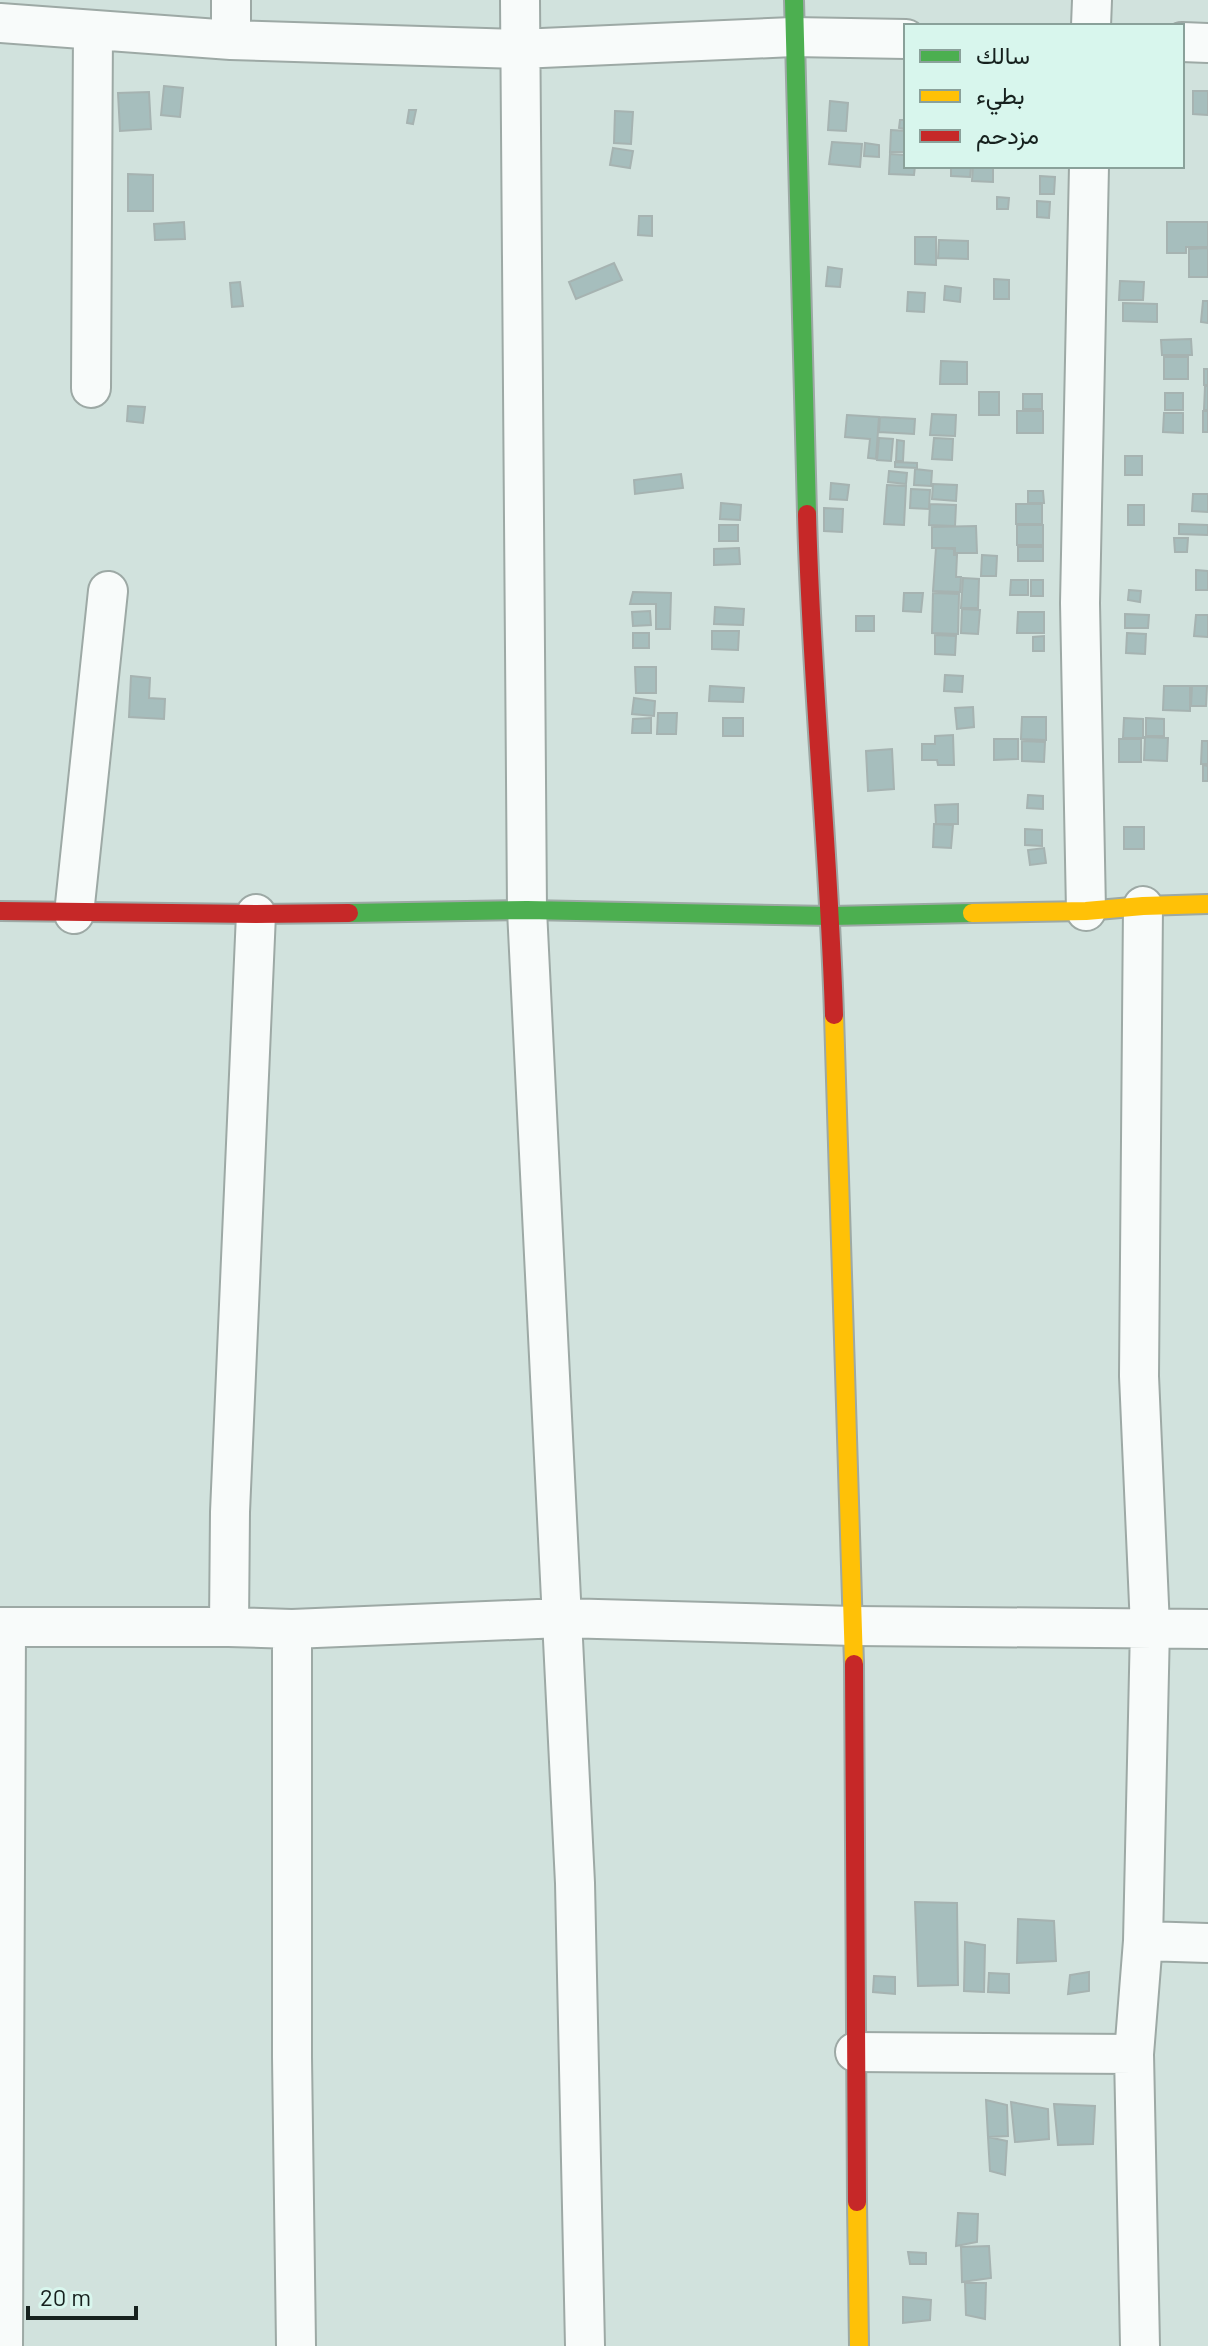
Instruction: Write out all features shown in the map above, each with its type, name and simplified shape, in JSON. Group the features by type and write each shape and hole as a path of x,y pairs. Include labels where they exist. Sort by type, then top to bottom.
{"street":[{"path":"231,0 231,40"},
{"path":"520,0 527,910 575,1883 585,2346"},
{"path":"794,0 809,594 831,916 854,1626 859,2346"},
{"path":"1091,24 1092,0"},
{"path":"0,23 231,40 519,49 793,37 904,39"},
{"path":"91,388 93,30"},
{"path":"1184,42 1208,43"},
{"path":"1086,911 1080,603 1089,168"},
{"path":"74,914 108,591"},
{"path":"0,911 256,914 527,910 831,916 1086,911 1208,904"},
{"path":"1140,2346 1134,2054 1143,1941 1150,1627 1139,1376 1143,906"},
{"path":"229,1627 230,1512 256,914"},
{"path":"3,2346 3,1627 292,1629 561,1618 854,1626 1208,1629"},
{"path":"292,1629 296,2346"},
{"path":"1143,1941 1208,1943"},
{"path":"855,2052 1134,2054"}],"building":[{"path":"164,86 183,88 180,117 161,115"},
{"path":"1193,91 1208,91 1208,115 1193,114"},
{"path":"149,92 151,129 120,131 118,93"},
{"path":"830,101 848,103 846,131 828,130"},
{"path":"409,110 416,110 413,124 407,123"},
{"path":"615,111 633,112 631,144 614,143"},
{"path":"891,130 904,131 904,152 890,152"},
{"path":"832,142 862,144 860,167 829,164"},
{"path":"865,143 879,145 879,157 864,156"},
{"path":"613,148 633,151 630,168 610,165"},
{"path":"890,154 904,155 904,168 915,168 914,175 889,174"},
{"path":"951,168 971,168 970,177 951,176"},
{"path":"973,168 993,168 993,182 972,181"},
{"path":"128,174 153,175 153,211 128,211"},
{"path":"1040,176 1055,177 1054,194 1040,194"},
{"path":"997,197 1009,198 1008,209 997,209"},
{"path":"1037,201 1050,202 1049,218 1037,217"},
{"path":"639,216 652,216 652,236 638,235"},
{"path":"184,222 185,239 155,240 154,224"},
{"path":"1167,222 1208,222 1208,247 1186,247 1186,253 1167,253"},
{"path":"915,237 936,237 936,265 915,264"},
{"path":"939,240 968,241 968,259 938,258"},
{"path":"1208,248 1208,277 1189,277 1189,249"},
{"path":"614,263 622,280 576,299 569,282"},
{"path":"828,267 842,269 840,287 826,286"},
{"path":"994,279 1009,280 1009,299 994,299"},
{"path":"1120,281 1144,282 1143,300 1119,300"},
{"path":"240,282 243,306 232,307 230,283"},
{"path":"945,286 961,288 960,302 944,300"},
{"path":"908,292 925,293 924,312 907,311"},
{"path":"1203,301 1208,301 1208,323 1201,322"},
{"path":"1123,303 1157,304 1157,322 1123,321"},
{"path":"1191,339 1192,355 1162,355 1161,340"},
{"path":"1164,357 1188,357 1188,379 1164,379"},
{"path":"941,361 967,362 967,384 940,384"},
{"path":"1204,369 1208,369 1208,385 1204,385"},
{"path":"1205,386 1208,386 1208,410 1204,410"},
{"path":"979,392 999,392 999,415 979,415"},
{"path":"1165,393 1183,393 1183,410 1165,410"},
{"path":"1023,394 1042,394 1042,409 1023,409"},
{"path":"128,406 145,407 143,423 127,421"},
{"path":"1017,411 1043,411 1043,433 1017,433"},
{"path":"1203,411 1208,411 1208,432 1203,432"},
{"path":"1164,413 1183,413 1183,433 1163,432"},
{"path":"932,414 956,415 955,436 930,435"},
{"path":"847,415 879,417 876,459 868,458 870,439 845,437"},
{"path":"880,417 915,419 914,434 879,432"},
{"path":"879,438 893,439 891,461 877,460"},
{"path":"934,438 953,439 952,460 932,459"},
{"path":"897,440 904,441 903,461 896,461"},
{"path":"1125,456 1142,456 1142,475 1125,475"},
{"path":"895,462 917,463 917,468 895,467"},
{"path":"915,469 932,471 931,486 914,485"},
{"path":"889,471 907,473 906,484 888,482"},
{"path":"681,474 683,488 635,494 634,480"},
{"path":"831,483 849,485 847,500 830,499"},
{"path":"933,484 957,485 956,501 932,499"},
{"path":"887,485 906,486 904,525 884,524"},
{"path":"911,489 930,490 929,509 910,508"},
{"path":"1028,491 1043,491 1044,503 1028,503"},
{"path":"1193,494 1208,494 1208,512 1192,511"},
{"path":"721,503 741,505 740,520 720,519"},
{"path":"930,504 956,505 955,526 929,525"},
{"path":"1016,504 1042,504 1042,524 1016,524"},
{"path":"1128,505 1144,505 1144,525 1128,525"},
{"path":"824,508 843,509 842,532 824,531"},
{"path":"1179,524 1208,525 1208,535 1179,534"},
{"path":"719,525 738,525 738,541 719,541"},
{"path":"1017,525 1043,525 1043,545 1017,545"},
{"path":"976,526 977,553 955,553 955,548 932,548 932,527"},
{"path":"1174,538 1188,538 1187,552 1175,552"},
{"path":"1018,547 1043,547 1043,561 1018,561"},
{"path":"739,548 740,564 714,565 714,549"},
{"path":"936,548 954,549 954,555 957,555 956,577 961,577 960,592 933,591"},
{"path":"982,555 997,556 996,576 981,576"},
{"path":"1196,570 1208,571 1208,590 1196,590"},
{"path":"963,578 979,579 978,608 961,608"},
{"path":"1011,580 1028,580 1028,595 1010,595"},
{"path":"1031,580 1043,580 1043,596 1031,596"},
{"path":"1129,590 1141,591 1140,602 1128,600"},
{"path":"633,592 671,593 670,629 656,629 656,604 630,604"},
{"path":"904,593 923,593 921,612 903,611"},
{"path":"933,593 959,594 958,634 932,633"},
{"path":"715,607 744,609 743,625 714,624"},
{"path":"962,609 980,610 978,634 961,633"},
{"path":"650,611 651,625 633,626 632,612"},
{"path":"1018,612 1044,612 1044,633 1017,633"},
{"path":"1125,614 1149,615 1148,628 1125,628"},
{"path":"1196,615 1208,615 1208,637 1194,636"},
{"path":"856,616 874,616 874,631 856,631"},
{"path":"712,631 739,631 738,650 712,649"},
{"path":"633,633 649,633 649,648 633,648"},
{"path":"1127,633 1146,634 1145,654 1126,653"},
{"path":"935,635 956,636 955,655 935,654"},
{"path":"1044,636 1044,651 1033,651 1033,637"},
{"path":"635,667 656,667 656,693 636,693"},
{"path":"945,675 963,676 962,692 944,691"},
{"path":"131,676 150,678 149,698 165,699 164,719 129,717"},
{"path":"710,686 744,688 743,702 709,701"},
{"path":"1164,686 1190,686 1190,711 1163,710"},
{"path":"1192,686 1207,686 1206,706 1191,706"},
{"path":"634,698 655,701 654,716 632,714"},
{"path":"973,707 974,727 957,729 955,708"},
{"path":"658,713 677,713 676,734 657,734"},
{"path":"1022,717 1046,717 1046,740 1021,739"},
{"path":"651,718 651,733 632,733 633,719"},
{"path":"723,718 743,718 743,736 723,736"},
{"path":"1124,718 1143,719 1143,738 1123,738"},
{"path":"1146,718 1164,719 1164,736 1146,736"},
{"path":"953,735 954,765 938,765 937,760 922,760 922,744 935,744 935,736"},
{"path":"1145,737 1168,738 1167,761 1144,760"},
{"path":"994,739 1018,739 1018,759 994,760"},
{"path":"1119,739 1141,739 1141,762 1119,762"},
{"path":"1022,741 1045,742 1044,762 1022,761"},
{"path":"1202,741 1208,741 1208,764 1201,764"},
{"path":"892,749 894,789 868,791 866,751"},
{"path":"1203,765 1208,766 1208,781 1203,781"},
{"path":"1028,795 1043,796 1043,809 1027,808"},
{"path":"958,804 958,824 936,824 935,805"},
{"path":"934,824 953,825 951,848 933,847"},
{"path":"1124,827 1144,827 1144,849 1124,849"},
{"path":"1025,829 1042,830 1042,846 1025,845"},
{"path":"1044,848 1046,863 1030,865 1028,850"},
{"path":"915,1902 957,1903 958,1985 918,1986"},
{"path":"1018,1919 1054,1921 1056,1961 1017,1963"},
{"path":"965,1942 985,1945 984,1992 964,1991"},
{"path":"1089,1972 1089,1991 1068,1994 1070,1975"},
{"path":"989,1973 1009,1974 1009,1993 988,1992"},
{"path":"874,1976 895,1977 895,1994 873,1992"},
{"path":"986,2100 1007,2105 1008,2136 988,2137"},
{"path":"1011,2102 1048,2109 1049,2139 1015,2142"},
{"path":"1054,2104 1095,2106 1093,2144 1058,2145"},
{"path":"988,2137 1007,2141 1005,2175 990,2171"},
{"path":"958,2213 978,2214 977,2242 956,2246"},
{"path":"989,2246 991,2278 962,2282 961,2247"},
{"path":"908,2252 926,2253 926,2264 910,2264"},
{"path":"965,2283 986,2283 985,2319 966,2315"},
{"path":"903,2297 931,2300 930,2320 903,2323"}],"traffic: fast":[{"path":"794,0 807,514"},
{"path":"349,913 527,910 831,916 972,913"}],"traffic: slow":[{"path":"972,913 1208,904"},
{"path":"834,1015 854,1664"},
{"path":"857,2202 859,2346"}],"traffic: jam":[{"path":"807,514 834,1015"},
{"path":"0,911 349,913"},
{"path":"854,1664 857,2202"}]}
